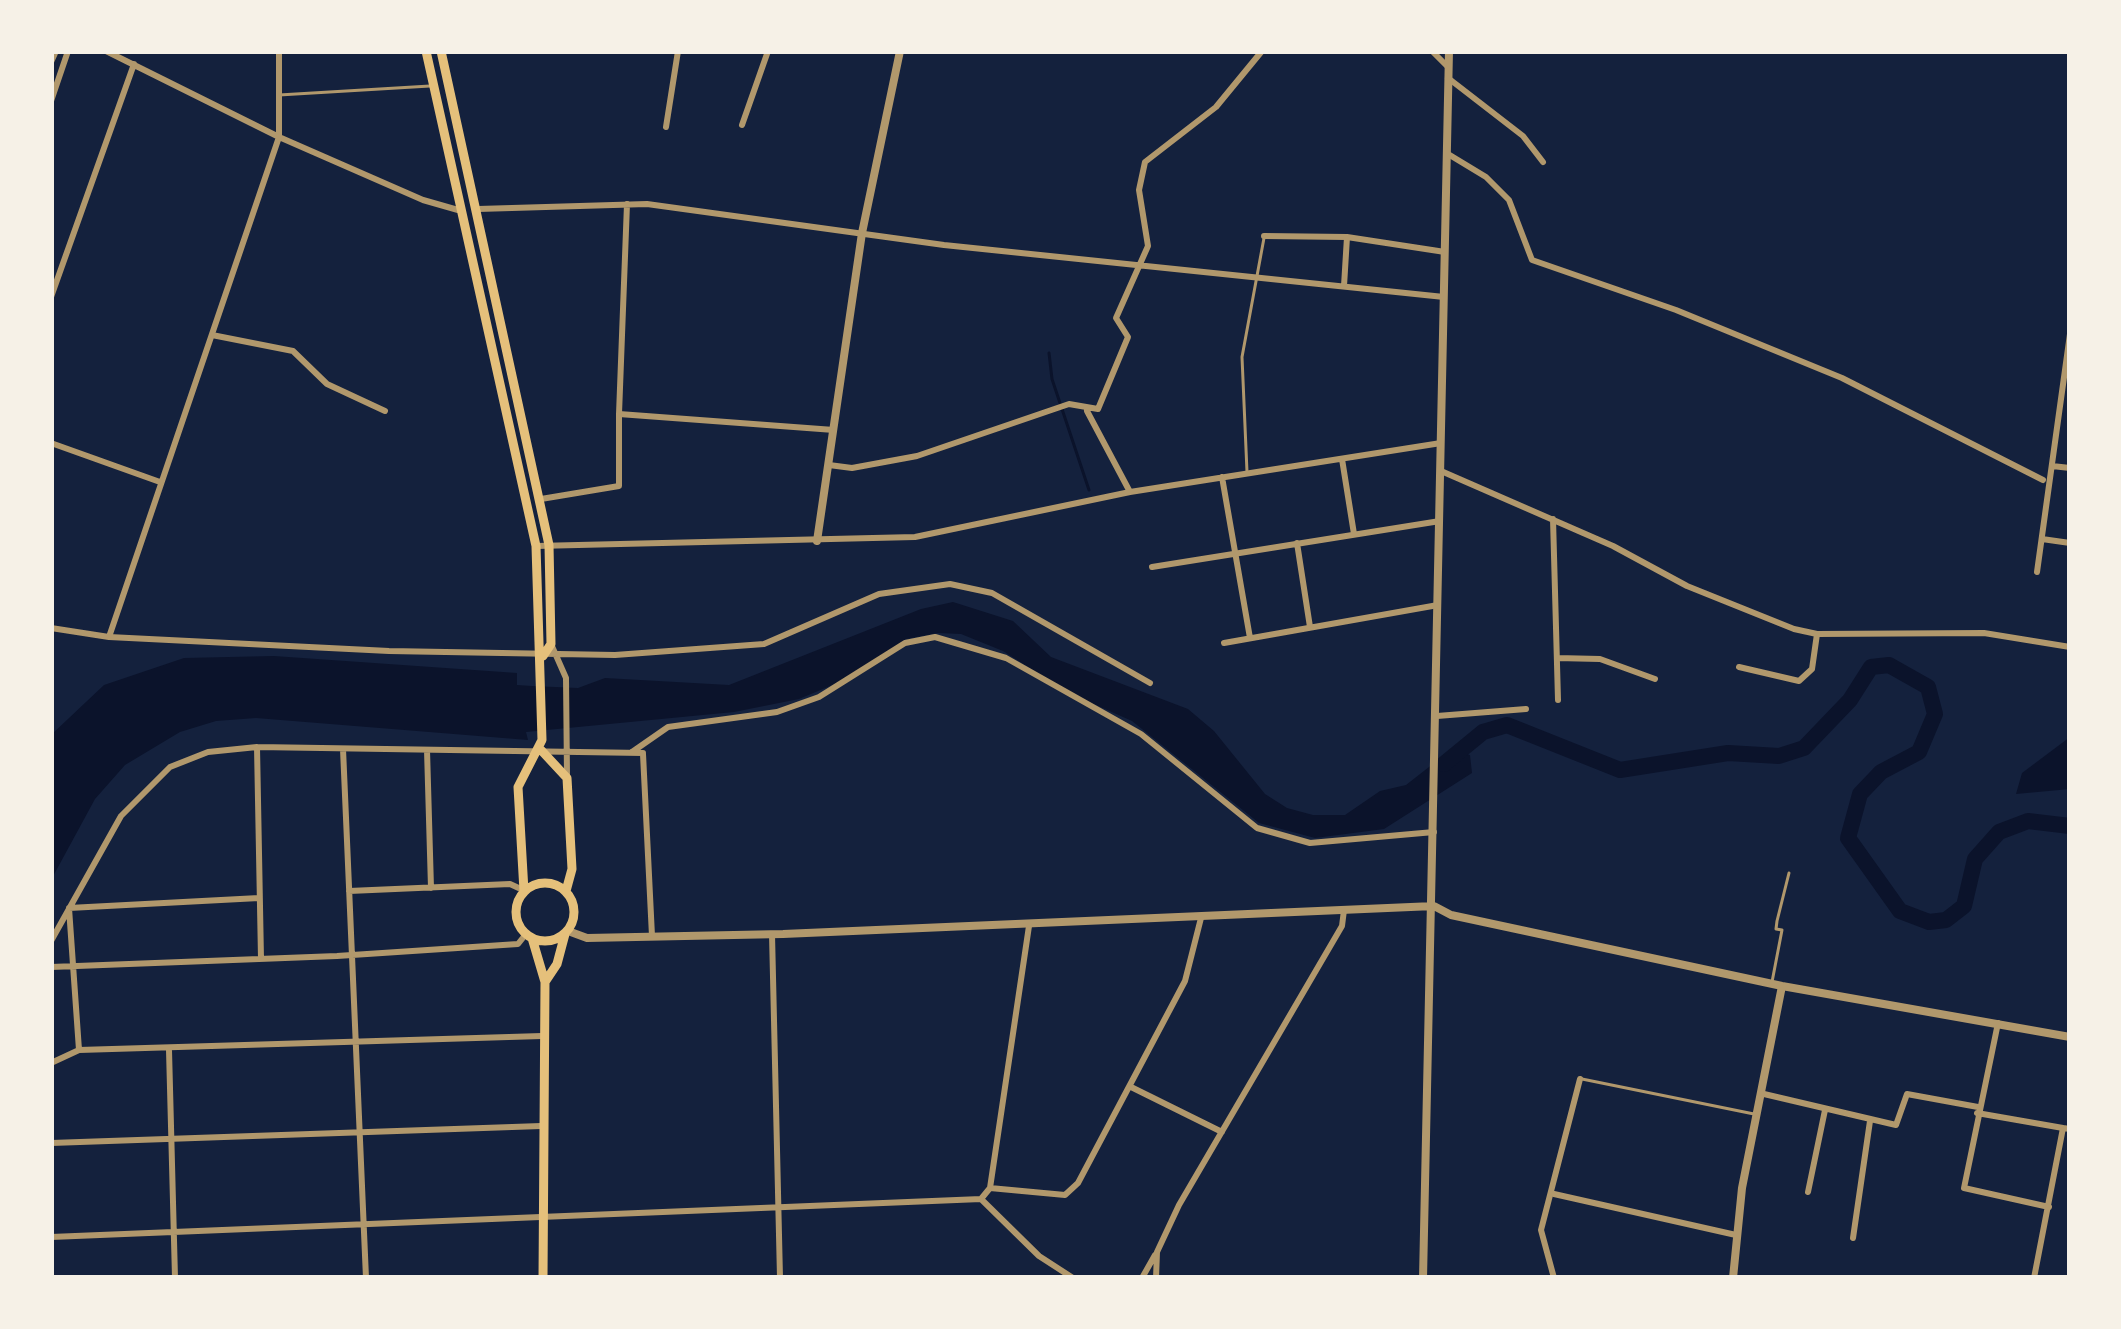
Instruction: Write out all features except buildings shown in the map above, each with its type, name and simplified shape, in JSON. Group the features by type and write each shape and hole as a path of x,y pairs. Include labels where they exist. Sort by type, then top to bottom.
{"main road":[{"path":"426,51 536,546 536,644 543,656 541,745 518,787 524,891 517,918 529,936 545,982 543,1278"},
{"path":"441,51 542,500 549,545 551,644 543,656"},
{"path":"458,210 478,209"},
{"path":"541,745 567,778 572,869 566,891 574,915 557,964 545,982"},
{"path":"524,891 550,883 566,891"},
{"path":"529,936 549,941 567,932"}],"street":[{"path":"51,62 56,51"},
{"path":"51,101 68,51"},
{"path":"106,51 279,136 423,200 458,210"},
{"path":"109,637 279,136 279,51"},
{"path":"666,127 678,51"},
{"path":"742,125 768,51"},
{"path":"817,541 862,233 900,51"},
{"path":"1087,411 1103,401 1128,338 1116,318 1148,246 1139,190 1145,161 1216,107 1262,51"},
{"path":"1432,51 1448,67"},
{"path":"1423,1278 1449,51"},
{"path":"51,296 134,64"},
{"path":"1448,78 1523,136 1543,161"},
{"path":"1448,153 1509,200 1532,260 1676,310 1842,378 2043,479"},
{"path":"542,500 620,486 627,204"},
{"path":"478,209 627,204 1444,297"},
{"path":"1264,236 1347,237 1445,252"},
{"path":"1343,286 1347,237"},
{"path":"2037,572 2067,391 2070,334"},
{"path":"212,335 293,351 327,384 385,412"},
{"path":"829,465 852,468 917,456 1069,404 1087,411 1130,492"},
{"path":"619,414 835,430"},
{"path":"51,443 160,482"},
{"path":"536,546 915,537 1130,492 1441,443"},
{"path":"1342,459 1354,534"},
{"path":"2053,466 2070,468"},
{"path":"1441,471 1553,519 1687,586 1817,634 1950,631 2070,647"},
{"path":"1222,477 1250,638"},
{"path":"1553,519 1558,700"},
{"path":"1152,567 1440,520"},
{"path":"2042,539 2070,543"},
{"path":"1297,544 1310,627"},
{"path":"51,628 109,637 556,656 764,644 879,593 950,584 992,593 1150,683"},
{"path":"1224,643 1438,605"},
{"path":"1739,667 1799,681 1812,669 1817,634"},
{"path":"632,752 668,727 777,712 820,698 905,643 947,639 1006,658 1141,734 1257,828 1310,843 1435,835"},
{"path":"551,644 566,678 567,778"},
{"path":"1557,658 1600,658 1655,679"},
{"path":"1437,718 1526,709"},
{"path":"642,741 652,936"},
{"path":"51,940 110,831 160,776 208,752 257,747 427,750 541,745 643,752"},
{"path":"257,747 261,959"},
{"path":"343,749 366,1278"},
{"path":"427,750 430,888"},
{"path":"350,891 510,884 524,891"},
{"path":"69,908 259,898"},
{"path":"567,932 587,938 1029,926 1434,907 1451,915 1777,985 2070,1037"},
{"path":"69,908 79,1050"},
{"path":"1142,1278 1342,926 1344,910"},
{"path":"990,1188 1065,1195 1078,1184 1185,981 1201,918"},
{"path":"981,1199 990,1188 1029,926"},
{"path":"772,933 780,1278"},
{"path":"51,967 518,944 529,936"},
{"path":"1733,1278 1777,985"},
{"path":"1998,1024 1977,1110 1967,1192 2049,1207"},
{"path":"51,1064 79,1050 542,1036"},
{"path":"169,1049 175,1278"},
{"path":"1554,1278 1541,1230 1580,1079"},
{"path":"1131,1087 1222,1132"},
{"path":"1764,1094 1896,1125 1907,1094 2066,1128 2034,1278"},
{"path":"1808,1192 1825,1110"},
{"path":"1853,1238 1870,1121"},
{"path":"51,1143 541,1126"},
{"path":"1554,1194 1736,1235"},
{"path":"51,1237 981,1199 1039,1256 1073,1278"},
{"path":"1156,1252 1156,1278"}],"lane":[{"path":"279,95 432,86"},
{"path":"1247,473 1242,357 1264,236"},
{"path":"1777,985 1782,930 1776,929 1789,873"},
{"path":"1580,1079 1759,1115"}],"water":[{"path":"953,602 1013,621 1051,657 1188,709 1214,731 1265,794 1287,808 1313,815 1345,815 1380,791 1406,785 1452,749 1470,755 1472,773 1384,829 1315,838 1259,823 1132,721 1069,693 1003,651 961,634 938,633 906,639 842,681 799,699 734,712 526,732 528,740 256,718 216,721 180,732 125,765 95,799 51,880 51,735 104,685 184,658 274,656 517,673 517,685 532,686 578,688 605,678 729,685 921,609"},
{"path":"2070,737 2070,789 2016,794 2022,773"}],"waterway":[{"path":"1049,353 1052,379 1089,490"},
{"path":"1444,764 1483,732 1507,725 1620,770 1728,753 1779,756 1804,748 1850,700 1871,667 1889,665 1928,687 1935,714 1919,752 1881,772 1860,794 1848,838 1900,911 1929,922 1946,920 1964,906 1975,859 1999,832 2028,821 2070,826"}]}
